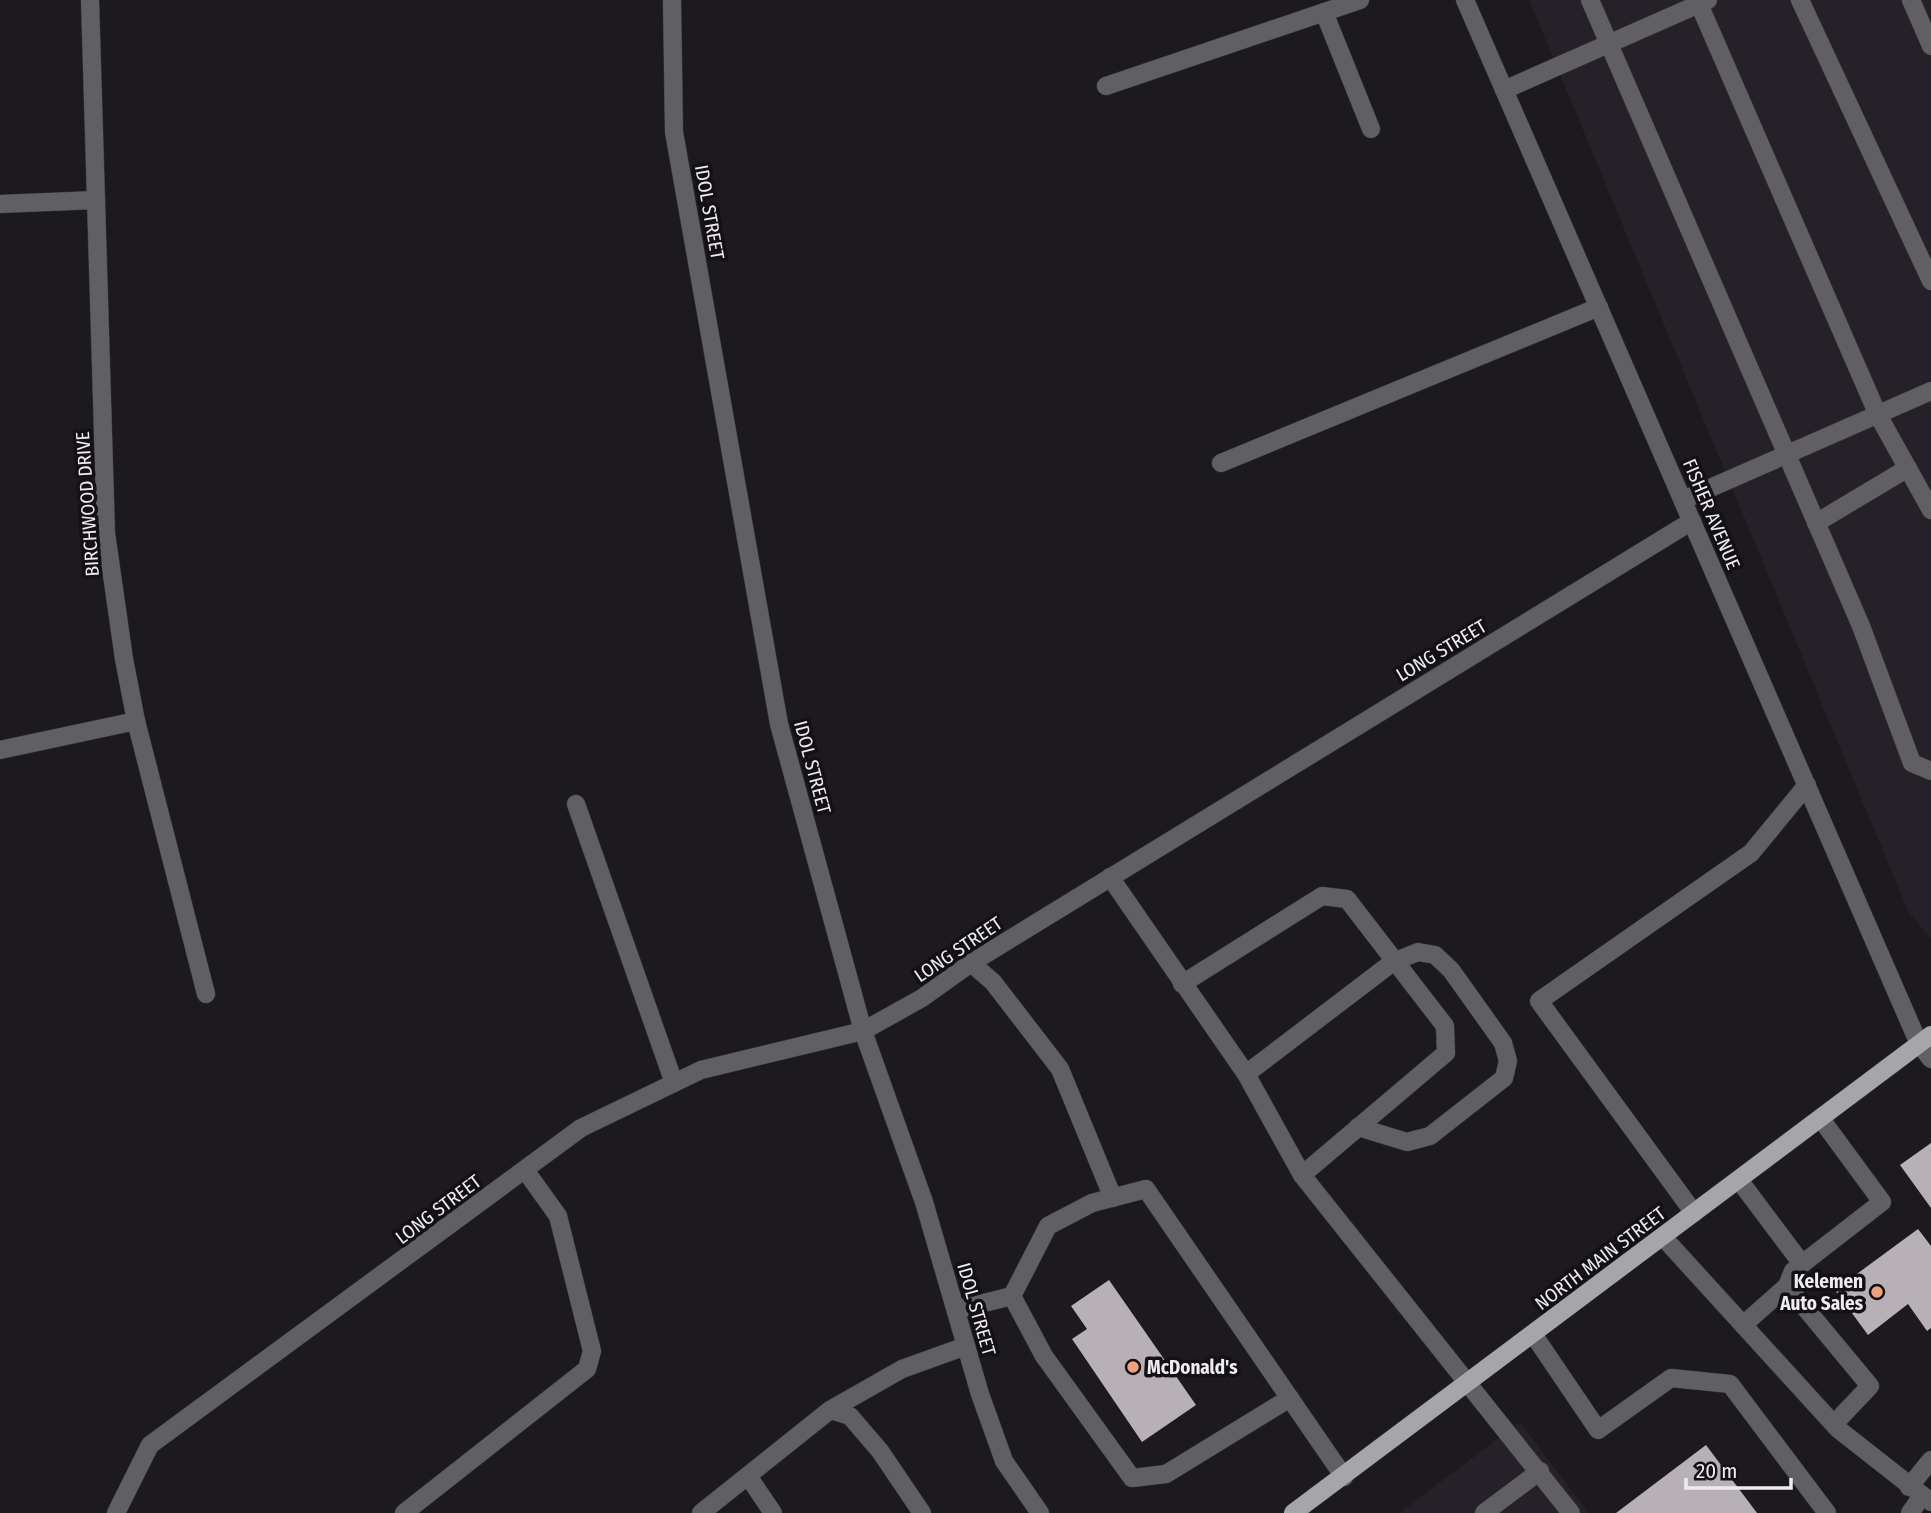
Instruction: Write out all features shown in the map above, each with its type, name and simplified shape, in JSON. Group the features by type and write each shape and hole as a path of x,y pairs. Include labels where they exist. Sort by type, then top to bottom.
{"main road":[{"name":"NORTH MAIN STREET","path":"1293,1513 1925,1040"}],"street":[{"name":"BIRCHWOOD DRIVE","path":"90,0 106,533 136,721 206,994"},
{"name":"IDOL STREET","path":"672,0 674,132 779,724 863,1031 924,1202 966,1346 1004,1461 1040,1513"},
{"path":"1106,86 1360,0"},
{"name":"FISHER AVENUE","path":"1465,0 1807,785 1925,1040 1931,1059"},
{"path":"1590,0 1861,626 1912,763 1931,771"},
{"path":"1800,0 1931,281"},
{"path":"1911,0 1931,46"},
{"path":"1504,90 1704,2 1878,415 1931,510"},
{"path":"1324,12 1371,129"},
{"path":"0,204 96,200"},
{"path":"1222,463 1599,307"},
{"path":"1683,500 1931,391"},
{"path":"1816,523 1908,468"},
{"name":"LONG STREET","path":"116,1513 150,1445 582,1128 701,1069 863,1031 922,998 971,963 1692,521"},
{"path":"0,750 136,721"},
{"path":"1694,1213 1539,1001 1751,853 1807,785"},
{"path":"576,804 674,1083"},
{"path":"1110,877 1246,1074 1302,1175 1571,1513"},
{"path":"1182,984 1322,896 1347,899 1445,1026 1446,1053 1302,1175"},
{"path":"1246,1074 1393,961 1418,952 1435,955 1451,971 1503,1042 1508,1061 1504,1078 1430,1136 1408,1142 1358,1127"},
{"path":"971,963 993,982 1060,1069 1113,1198"},
{"path":"1743,1325 1787,1286 1793,1271 1882,1202 1821,1119"},
{"path":"404,1513 587,1369 592,1351 558,1216 526,1170"},
{"path":"1739,1180 1802,1264"},
{"path":"956,1310 1012,1296 1048,1226 1092,1203 1146,1189 1343,1476"},
{"path":"1663,1237 1834,1424 1921,1495"},
{"path":"1787,1286 1870,1386 1834,1424"},
{"path":"1012,1296 1044,1356 1132,1478 1166,1474 1290,1398"},
{"path":"1533,1334 1598,1430 1671,1378 1730,1384 1828,1513"},
{"path":"701,1513 830,1410 902,1368 966,1346"},
{"path":"830,1410 850,1416 880,1451 922,1513"},
{"path":"1910,1513 1921,1495 1931,1460"},
{"path":"1484,1513 1540,1471"},
{"path":"748,1476 773,1513"}],"shaded area":[{"path":"1529,0 1931,0 1931,939 1908,911"},
{"path":"1520,1422 1589,1513 1399,1513"}],"building":[{"path":"1931,1143 1931,1208 1900,1165"},
{"path":"1918,1229 1931,1246 1931,1328 1927,1331 1908,1304 1868,1335 1835,1290"},
{"path":"1109,1280 1196,1405 1142,1442 1072,1339 1087,1329 1071,1306"},
{"path":"1706,1445 1757,1513 1616,1513"}],"place":[{"name":"Kelemen Auto Sales","path":"1877,1292"},
{"name":"McDonald's","path":"1133,1367"}]}
